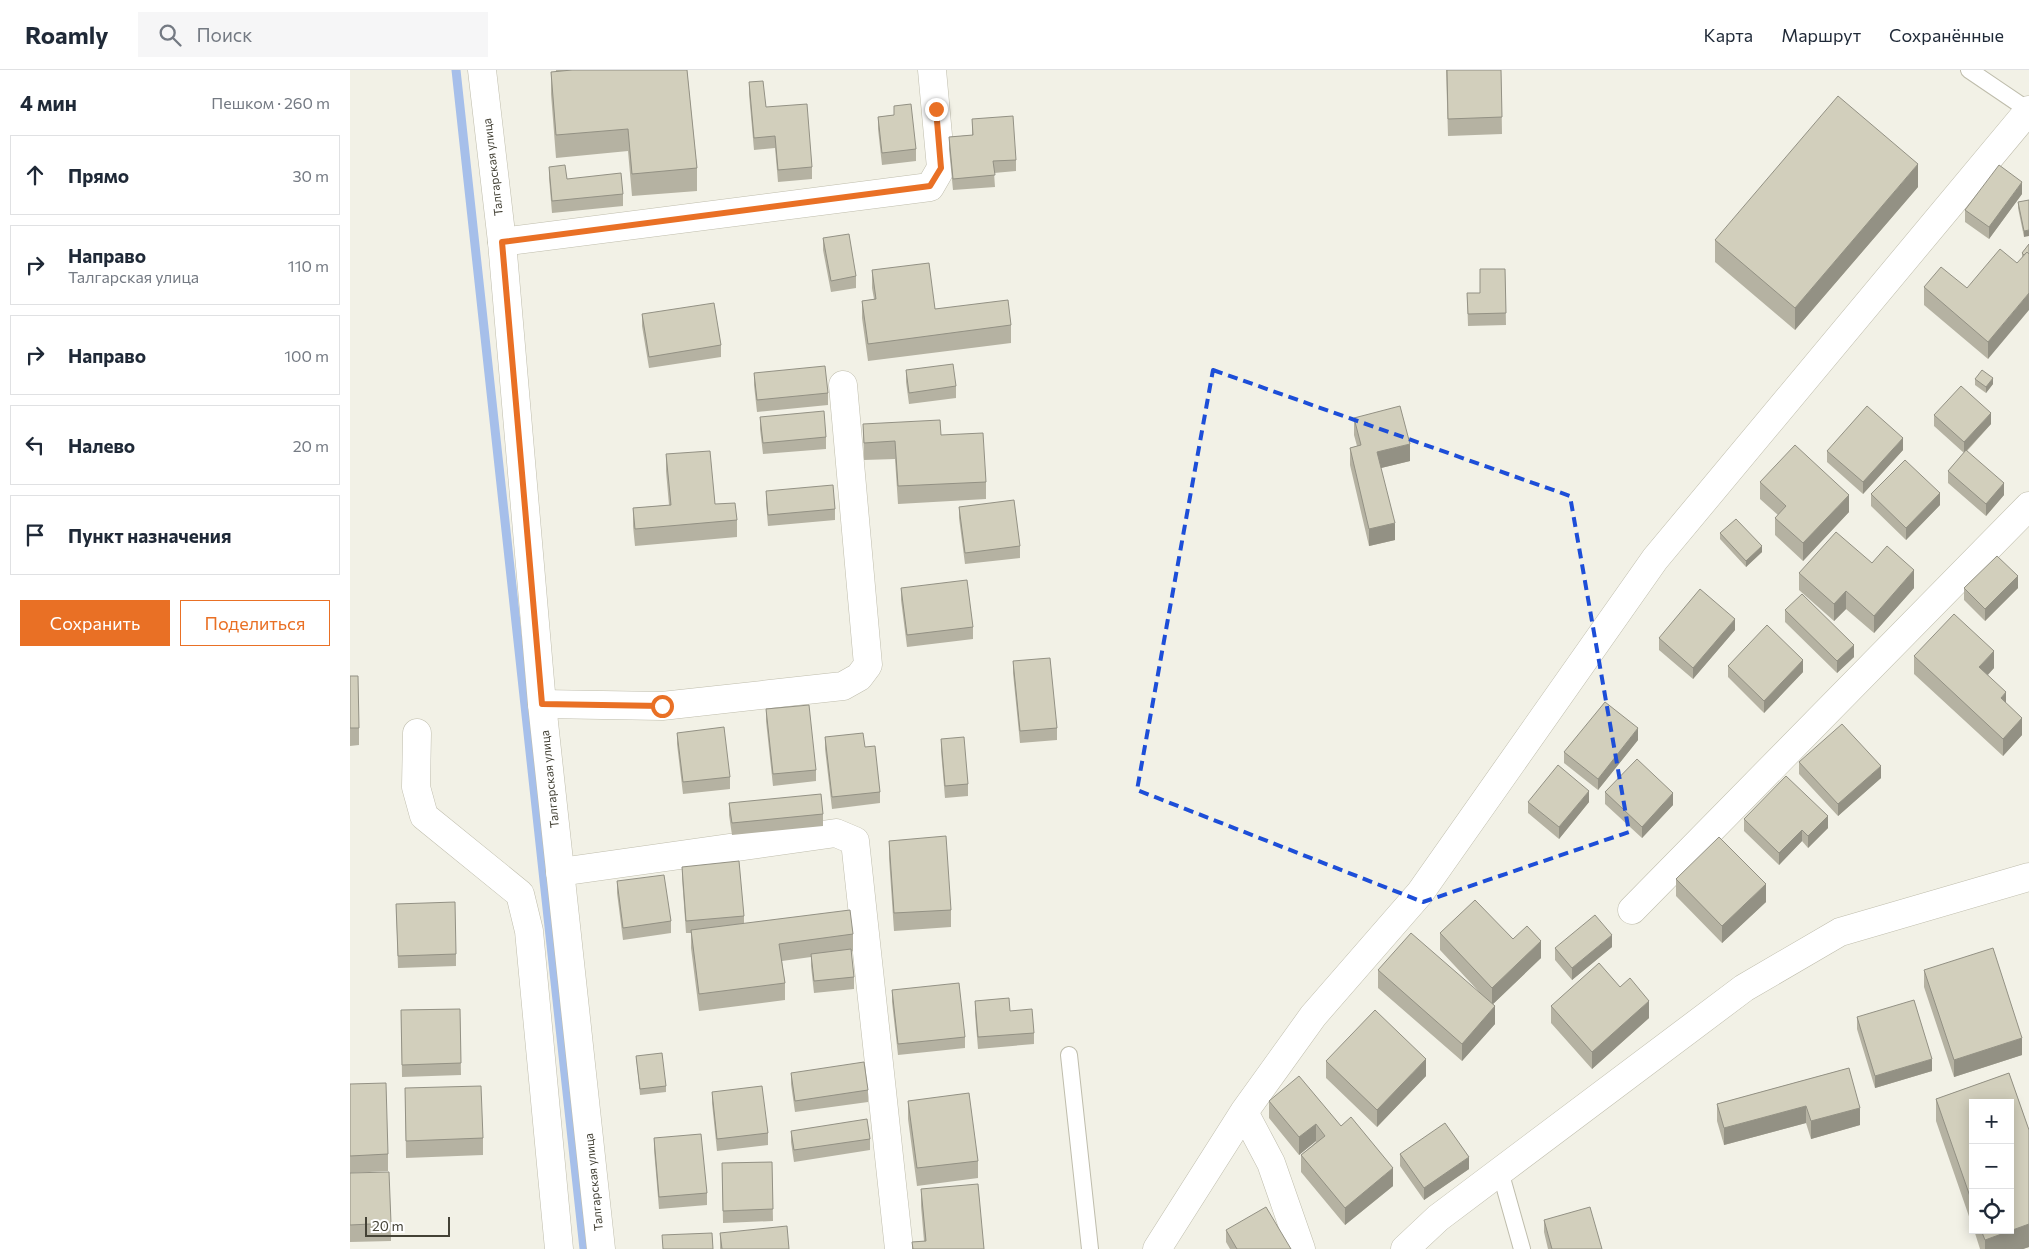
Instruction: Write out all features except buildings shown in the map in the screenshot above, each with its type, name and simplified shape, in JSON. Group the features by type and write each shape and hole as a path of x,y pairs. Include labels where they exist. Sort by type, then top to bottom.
{"street":[{"name":"Талгарская улица","path":"482,70 502,242 542,704 601,1249"},
{"path":"502,242 930,186 941,168 932,70"},
{"path":"1157,1249 1244,1112 1313,1016 1420,893 1655,559 2028,110"},
{"path":"542,704 662,706 844,686 859,676 868,665 844,384"},
{"path":"1632,910 2029,506"},
{"path":"417,734 416,787 424,816 520,894 529,931 559,1249"},
{"path":"560,872 836,833 855,841 899,1249"},
{"path":"1405,1249 1438,1218 1744,988 1840,932 2029,877"},
{"path":"1244,1112 1271,1163 1301,1249"}],"lane":[{"path":"1970,70 2028,110"},
{"path":"1069,1055 1090,1249"},
{"path":"1500,1171 1522,1249"}],"highlighted area":[{"path":"1213,370 1570,496 1629,832 1423,902 1137,790"}],"waterway":[{"path":"456,70 584,1249"}],"route":[{"path":"662,706 542,704 502,242 930,186 941,168 936,109"}]}
